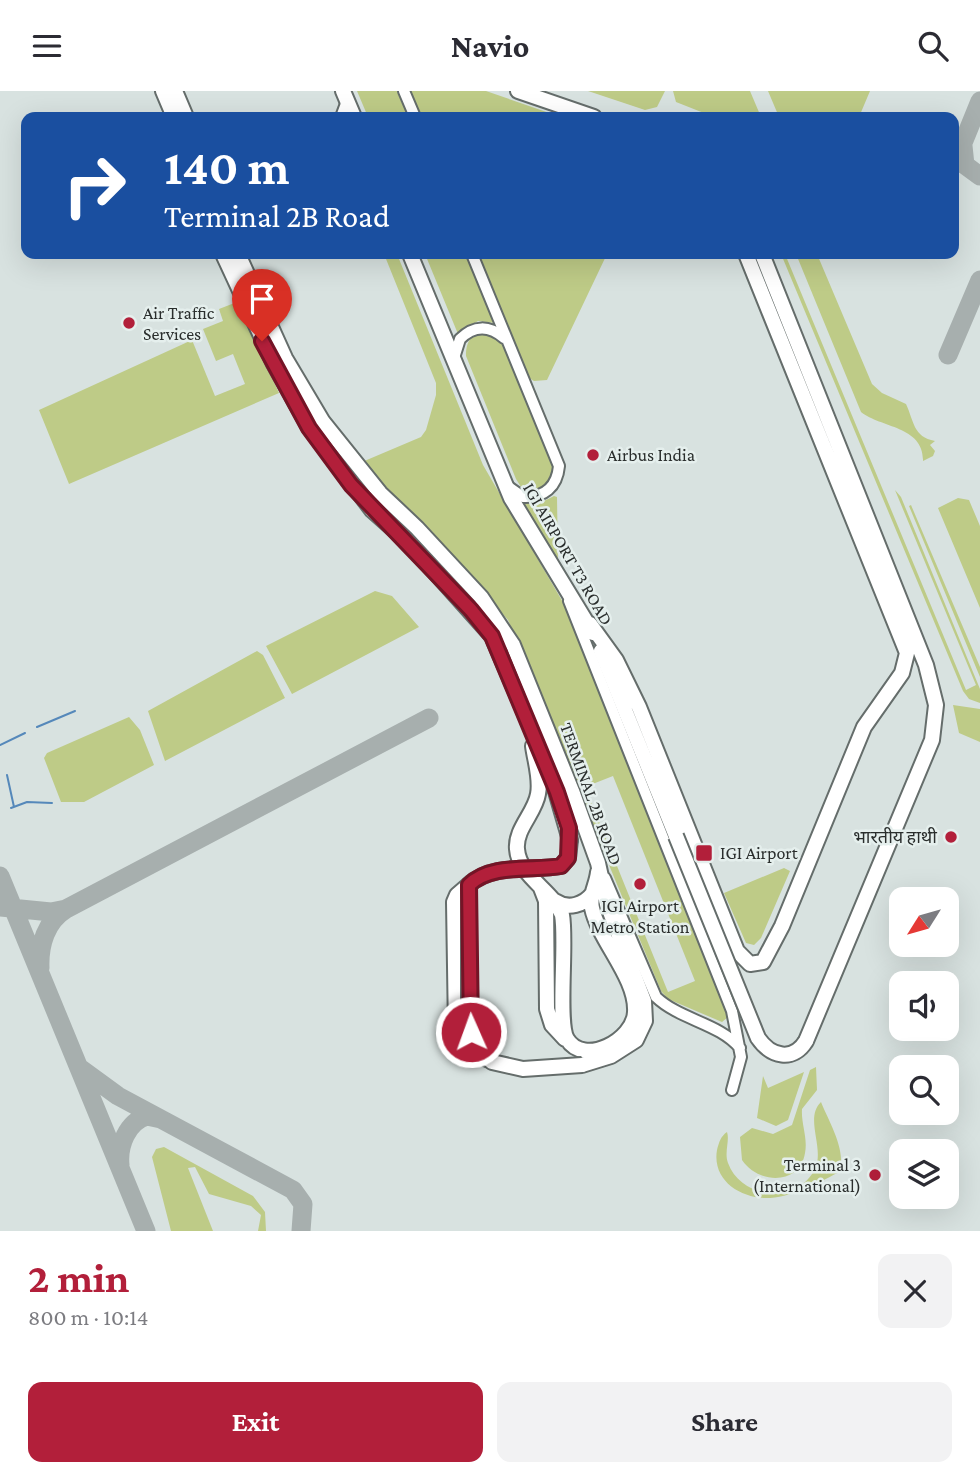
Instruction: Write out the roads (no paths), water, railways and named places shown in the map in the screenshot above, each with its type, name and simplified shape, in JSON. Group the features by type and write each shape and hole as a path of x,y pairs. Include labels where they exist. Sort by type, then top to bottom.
{"main road":[{"path":"163,91 172,112"},
{"path":"175,91 184,112"},
{"path":"518,91 579,112"},
{"name":"TERMINAL 2B ROAD","path":"225,259 296,405 329,457 372,510 408,542 482,622 500,650 558,796 570,840 568,858 561,866 517,869 472,882 468,889 469,1024 478,1050 492,1062 543,1070 582,1065 629,1045 641,1033 646,1014 644,1001 607,904 598,863 503,627 481,597 417,528 380,493 346,453 302,390 240,259"},
{"name":"IGI AIRPORT T3 ROAD","path":"412,259 503,480 564,586 590,624 758,1038 773,1053 786,1055 797,1052 807,1041 932,740 937,717 926,665 764,259"},
{"path":"590,624 616,660 630,688 737,951 750,964 763,962 776,938 864,727 902,673 906,653 748,259"},
{"path":"372,510 382,502 380,493"},
{"path":"528,716 539,791 520,832 517,848 529,874 555,901 565,906 578,904 593,893"},
{"path":"540,887 546,901 548,1015 556,1030 574,1047 592,1050 618,1040 630,1028 635,1011 622,973 593,913 598,863"},
{"path":"555,901 563,923 564,1031 574,1047"}],"street":[{"path":"404,91 413,112"},
{"path":"474,259 559,466 555,484 549,491 532,498 515,493 503,480"},
{"path":"456,367 455,348 467,332 486,328 496,331 509,345"},
{"path":"564,586 733,1011 741,1051 740,1066 732,1090"},
{"path":"598,863 618,902 656,997 672,1011 718,1031 732,1040 741,1051"},
{"path":"718,1031 729,1027 733,1011"}],"waterway":[{"path":"37,727 75,711"},
{"path":"0,745 25,733"},
{"path":"7,775 14,807"},
{"path":"11,808 27,802 52,803"}],"place":[{"name":"Air Traffic Services","path":"129,323"},
{"name":"Airbus India","path":"593,455"},
{"name":"भारतीय हाथी","path":"951,837"},
{"name":"IGI Airport","path":"704,853"},
{"name":"IGI Airport Metro Station","path":"640,884"},
{"name":"Terminal 3 (International)","path":"875,1175"}]}
